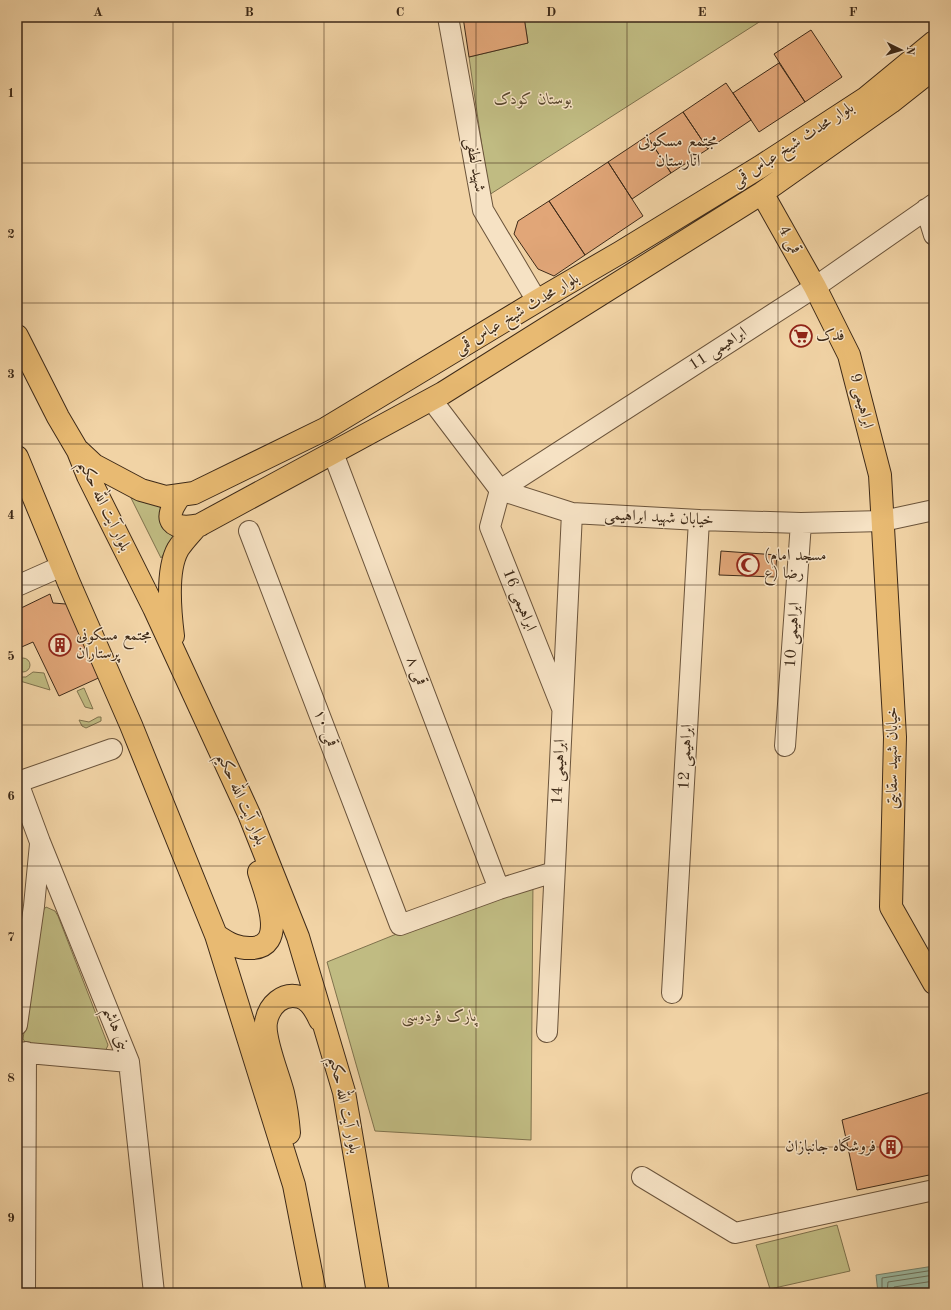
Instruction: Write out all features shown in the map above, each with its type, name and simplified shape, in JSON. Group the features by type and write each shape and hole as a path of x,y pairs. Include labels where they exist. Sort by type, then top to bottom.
{"main road":[{"name":"بلوار محدث شیخ عباس قمی","path":"78,451 94,465 127,484 166,497 194,493 326,429 536,301 621,252 773,158 866,98 934,42"},
{"name":"بلوار محدث شیخ عباس قمی","path":"175,654 171,604 172,565 178,550 200,525 431,399 762,192 891,102 934,68"},
{"name":"قمی 4","path":"762,192 815,287"},
{"name":"ابراهیمی 9","path":"815,287 849,356 880,476 884,521"},
{"name":"بلوار آیت الله حکیم","path":"17,336 58,417 78,451 88,476 154,608 249,814 298,937 344,1092 378,1293"},
{"path":"17,457 62,566 131,725 216,935 294,1185"},
{"path":"180,496 170,511 171,520 174,525 184,528 200,525"},
{"name":"خیابان شهید سقایتی","path":"884,521 895,737 891,907 934,983"},
{"path":"216,935 229,945 242,949 259,947 268,940 272,934 273,921 258,870 249,814"},
{"path":"315,1293 294,1185 285,1107 268,1039 266,1022 272,1006 281,998 292,996 302,998 314,1008 330,1042"}],"street":[{"name":"شهید لطفی","path":"448,17 483,210 536,301"},
{"name":"ابراهیمی 11","path":"500,490 815,287 930,207"},
{"path":"930,207 934,235"},
{"path":"431,399 500,490"},
{"name":"قمی ۸","path":"333,453 498,889"},
{"name":"خیابان شهید ابراهیمی","path":"500,490 572,513 699,520 801,523 884,521 934,510"},
{"name":"ابراهیمی 16","path":"500,490 490,527 562,708"},
{"name":"ابراهیمی 14","path":"546,1032 572,513"},
{"name":"ابراهیمی 12","path":"672,993 699,520"},
{"name":"ابراهیمی 10","path":"785,746 801,523"},
{"name":"قمی ۱۰","path":"249,531 400,925 498,889"},
{"path":"17,586 62,566"},
{"path":"17,781 112,749"},
{"name":"بنی هاشم","path":"17,781 40,842 129,1062 154,1293"},
{"path":"17,1025 34,906 40,842"},
{"path":"498,889 554,872"},
{"path":"25,1293 21,1052 129,1062"},
{"path":"642,1177 735,1233 934,1190"}],"green space":[{"name":"بوستان کودک","path":"524,17 767,17 489,195 469,57 528,43"},
{"path":"131,498 160,505 161,515 176,534 161,558"},
{"path":"20,658 26,658 30,662 30,668 26,672 20,672 16,668 16,662"},
{"path":"33,672 44,673 50,690 20,681 20,677 26,677"},
{"path":"84,688 93,709 85,707 77,691"},
{"path":"101,717 101,721 86,728 82,726 79,720 89,722"},
{"name":"پارک فردوسی","path":"533,879 531,1140 375,1131 327,962"},
{"path":"46,907 55,911 58,916 108,1045 105,1052 27,1045 23,1039 41,913"},
{"path":"837,1225 850,1271 770,1289 756,1245"}],"water":[{"path":"934,1266 934,1293 878,1293 876,1275"}],"building":[{"path":"463,17 524,17 528,43 469,57"},
{"path":"811,30 842,77 805,102 774,54"},
{"path":"779,63 805,102 759,132 733,93"},
{"path":"726,83 751,120 708,149 683,112"},
{"path":"683,112 708,149 671,173 647,136"},
{"path":"647,136 671,173 632,199 608,162"},
{"path":"608,162 643,216 585,255 549,201"},
{"path":"549,201 585,255 554,276 538,269 514,234 518,221"},
{"name":"(مسجد امام رضا (ع","path":"721,551 777,555 775,577 719,575"},
{"name":"مجتمع مسکونی پرستاران","path":"50,594 53,603 66,604 72,599 105,675 59,696 33,642 17,649 17,610"},
{"name":"فروشگاه جانبازان","path":"934,1091 934,1174 857,1190 842,1120"}],"place":[{"name":"فدک","path":"801,336"},
{"name":"(مسجد امام رضا (ع","path":"748,565"},
{"name":"مجتمع مسکونی پرستاران","path":"60,645"},
{"name":"فروشگاه جانبازان","path":"891,1147"}],"district":[{"name":"مجتمع مسکونی انارستان","path":"678,151"}]}
